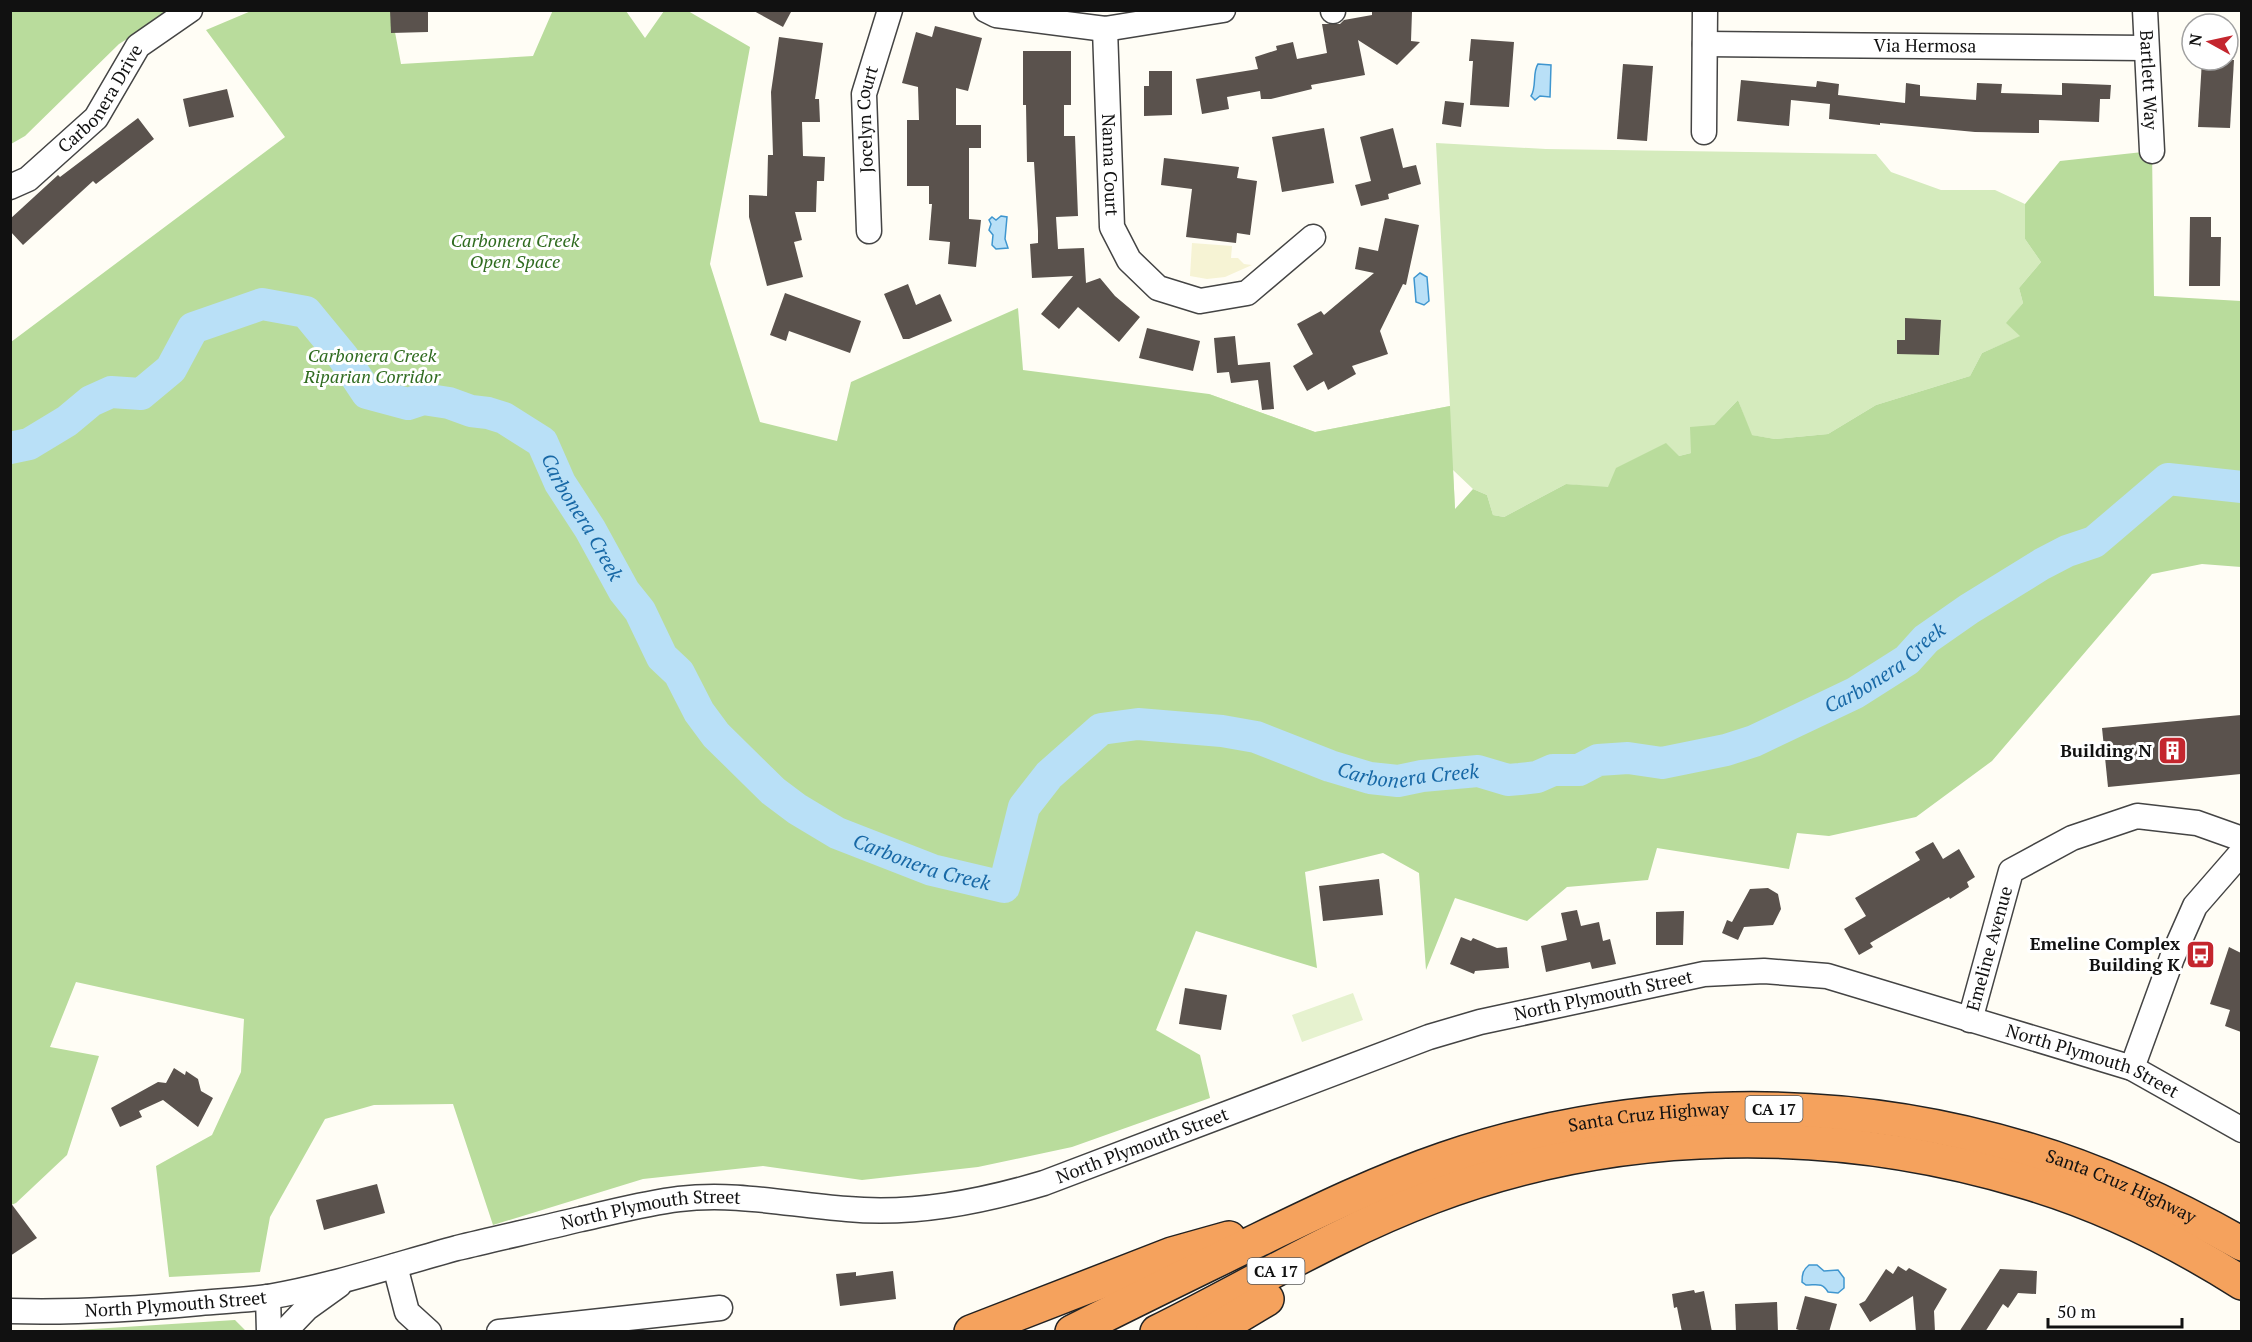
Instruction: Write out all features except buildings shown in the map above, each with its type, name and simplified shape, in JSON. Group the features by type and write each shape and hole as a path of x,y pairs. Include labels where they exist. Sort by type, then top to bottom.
{"highway":[{"name":"Santa Cruz Highway","path":"1072,1332 1301,1219 1409,1171 1522,1136 1638,1115 1755,1108 1836,1112 1951,1130 2026,1149 2081,1168 2192,1217 2241,1244"},
{"name":"Santa Cruz Highway","path":"1157,1332 1328,1244 1396,1212 1467,1184 1576,1157 1660,1145 1762,1141 1819,1144 1875,1149 1949,1162 2058,1192 2195,1255 2241,1282"},
{"path":"1212,1332 1304,1277 1396,1212"},
{"path":"2114,1216 2120,1232 2241,1299"},
{"path":"971,1332 1172,1254 1301,1219"}],"street":[{"name":"Carbonera Drive","path":"10,187 28,179 96,118 138,46 190,10"},
{"name":"Jocelyn Court","path":"868,231 864,94 890,10"},
{"path":"986,10 996,15 1105,29 1223,10"},
{"path":"1704,132 1705,10"},
{"name":"Bartlett Way","path":"2145,10 2145,48 2152,151"},
{"name":"Nanna Court","path":"1105,29 1112,226 1129,260 1158,288 1200,301 1247,293 1313,237"},
{"name":"Via Hermosa","path":"1704,44 2145,48"},
{"name":"Emeline Avenue","path":"1970,1020 2011,871 2072,838 2137,816 2197,823 2241,839"},
{"path":"2132,1068 2172,958 2195,906 2241,852"},
{"name":"North Plymouth Street","path":"10,1311 48,1312 162,1307 268,1297 617,1210 679,1199 747,1198 833,1208 883,1210 948,1206 981,1200 1044,1183 1430,1037 1480,1022 1704,975 1764,971 1827,976 2132,1068 2241,1130"},
{"path":"395,1266 407,1312 429,1332"},
{"path":"284,1332 300,1314 323,1295 355,1277"},
{"path":"268,1297 269,1332"},
{"path":"499,1332 720,1308"}],"shaded area":[{"path":"1192,243 1232,246 1231,258 1238,258 1244,264 1252,265 1225,277 1207,279 1190,276"}],"green space":[{"path":"553,10 626,11 645,38 664,11 688,11 750,47 710,264 760,422 837,441 851,382 1018,308 1023,370 1209,394 1315,432 1450,406 1455,509 1473,489 1487,495 1493,515 1504,517 1566,484 1608,487 1616,468 1666,443 1679,456 1691,453 1690,427 1714,425 1738,400 1752,435 1775,439 1828,434 1876,405 1970,376 1982,353 2020,336 2006,323 2023,303 2019,288 2041,262 2025,239 2025,204 2060,161 2152,151 2154,296 2241,301 2241,567 2202,564 2152,574 1992,761 1916,817 1829,836 1797,833 1789,869 1657,848 1648,880 1567,887 1527,921 1455,898 1426,970 1419,873 1383,853 1305,872 1317,968 1196,931 1156,1030 1200,1055 1210,1098 1072,1147 978,1167 862,1180 763,1166 643,1179 493,1225 453,1104 374,1105 325,1119 270,1217 260,1272 169,1277 156,1166 212,1135 241,1072 244,1019 76,982 50,1047 99,1056 67,1155 16,1203 11,1205 11,342 285,137 206,30 251,11 391,11 401,64 533,56"},
{"path":"11,11 171,11 119,44 25,136 11,144"},
{"path":"1436,143 1546,149 1876,154 1891,172 1941,190 1995,190 2025,204 2025,239 2041,262 2019,288 2023,303 2007,323 2021,336 1982,353 1970,376 1876,405 1828,434 1775,439 1751,435 1738,400 1691,453 1679,456 1608,488 1566,484 1504,517 1493,515 1487,495 1473,489 1453,470 1470,789 1209,394 1315,432 1450,406"},
{"path":"1353,993 1363,1020 1302,1042 1292,1015"},
{"path":"235,1320 246,1331 61,1331"}],"water":[{"path":"1538,64 1551,65 1550,97 1540,96 1535,100 1531,96"},
{"path":"1001,216 1007,217 1005,239 1008,248 996,249 992,245 993,235 989,230 991,224 989,220 992,217 996,220"},
{"path":"1420,273 1427,277 1429,301 1424,305 1416,302 1414,278"},
{"path":"1809,1265 1817,1265 1824,1271 1838,1270 1844,1278 1844,1288 1838,1293 1828,1292 1819,1285 1806,1285 1802,1282 1802,1277"}],"waterway":[{"name":"Carbonera Creek","path":"10,448 29,444 67,421 91,401 111,392 141,394 171,369 193,328 262,304 306,312 343,357 367,393 408,404 423,399 488,413 504,418 542,442 560,483 590,529 624,591 640,611 662,657 679,673 699,712 716,735 773,791 797,809 837,833 932,870 1004,887 1024,807 1049,775 1101,729 1138,724 1222,731 1256,737 1330,766 1370,778 1398,781 1422,776 1478,771 1508,780 1520,779 1537,777 1553,770 1579,770 1598,760 1628,758 1662,763 1726,750 1754,741 1855,693 1907,660 1926,639 1969,609 2042,564 2067,551 2094,542 2168,479 2242,487"}],"place":[{"name":"Building N","path":"2173,751"},
{"name":"Emeline Complex Building K","path":"2201,954"}],"park label":[{"name":"Carbonera Creek Open Space","path":"515,251"},
{"name":"Carbonera Creek Riparian Corridor","path":"372,366"}]}
